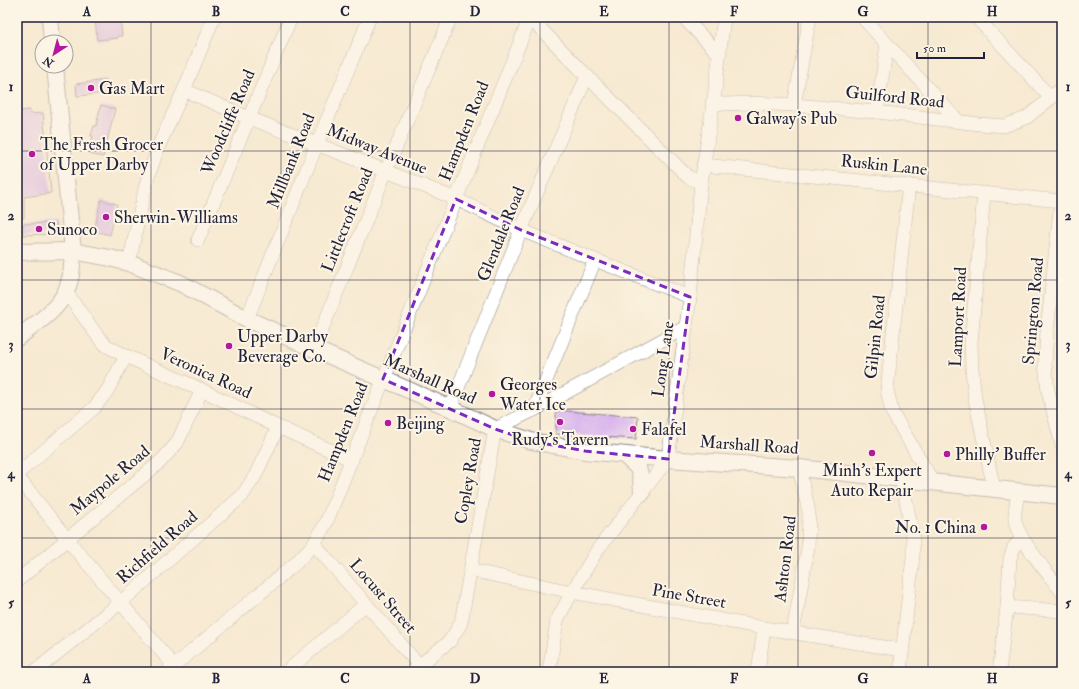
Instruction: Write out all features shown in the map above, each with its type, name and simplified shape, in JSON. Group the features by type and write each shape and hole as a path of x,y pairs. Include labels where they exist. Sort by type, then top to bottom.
{"main road":[{"path":"50,17 51,34"},
{"path":"17,338 53,310 66,292 71,274 73,252 56,74"},
{"name":"Marshall Road","path":"17,252 73,252 110,258 129,263 180,283 247,318 495,429 531,440 585,451 668,459 799,468 1062,496"},
{"path":"624,455 638,468 641,478 642,493"}],"street":[{"path":"129,263 147,180 159,145 184,90 214,17"},
{"name":"Woodcliffe Road","path":"200,236 290,17"},
{"name":"Millbank Road","path":"247,318 370,17"},
{"name":"Littlecroft Road","path":"314,349 386,171 451,17"},
{"path":"530,17 688,176 701,183"},
{"name":"Hampden Road","path":"171,669 296,563 314,544 326,523 530,17"},
{"path":"682,17 719,54"},
{"name":"Long Lane","path":"549,672 557,620 572,592 598,549 668,459 690,297 703,165 724,17"},
{"path":"794,104 810,17"},
{"path":"862,17 958,122"},
{"path":"976,17 1051,98"},
{"path":"877,112 887,44"},
{"name":"Glendale Road","path":"450,408 521,230 587,76"},
{"name":"Guilford Road","path":"712,103 794,104 1004,126 1026,118 1062,88"},
{"name":"Midway Avenue","path":"184,90 249,118 456,200 521,230 690,297"},
{"name":"Ruskin Lane","path":"703,165 1061,201"},
{"name":"Gilpin Road","path":"909,185 887,390 892,412 933,482"},
{"name":"Lamport Road","path":"984,193 971,343 975,399 994,488"},
{"name":"Springton Road","path":"1061,201 1047,331 1045,364 1048,391 1062,446"},
{"path":"534,410 595,260"},
{"name":"Veronica Road","path":"66,292 99,338 107,346 278,427 352,460"},
{"name":"Copley Road","path":"418,670 450,640 461,623 495,429 534,410 686,327"},
{"path":"126,356 107,391 94,408 17,475 67,539 121,602 171,669"},
{"name":"Maypole Road","path":"17,581 170,452 177,443 202,390"},
{"name":"Richfield Road","path":"34,672 121,602 242,496 255,476 278,427"},
{"name":"Ashton Road","path":"793,632 808,548 809,512 799,468"},
{"path":"900,672 913,556 913,538 902,479"},
{"path":"1018,492 1015,520 1022,538 1062,592"},
{"path":"999,672 1007,607 1010,560 1014,547 1022,538"},
{"name":"Locust Street","path":"314,544 366,604 418,670"},
{"name":"Pine Street","path":"470,570 572,592 764,628 902,650"},
{"path":"286,672 366,604"},
{"path":"1007,607 1062,611"},
{"path":"758,672 764,628"}],"highlighted area":[{"path":"456,199 521,230 690,297 668,459 585,451 531,441 495,429 383,379"}],"building":[{"path":"95,17 120,17 122,36 117,36 118,38 97,40"},
{"name":"Gas Mart","path":"106,80 107,93 77,96 76,84"},
{"path":"101,105 115,109 103,157 89,154 93,136 91,136 94,126 96,126"},
{"name":"The Fresh Grocer of Upper Darby","path":"30,110 30,114 43,113 51,193 24,197 24,218 17,218 17,111"},
{"name":"Sherwin-Williams","path":"101,200 117,204 110,235 94,231"},
{"name":"Sunoco","path":"56,223 56,234 23,235 23,224"},
{"path":"556,410 638,417 636,439 556,434"}],"place":[{"name":"Gas Mart","path":"91,88"},
{"name":"Galway's Pub","path":"738,118"},
{"name":"The Fresh Grocer of Upper Darby","path":"32,154"},
{"name":"Sherwin-Williams","path":"106,217"},
{"name":"Sunoco","path":"39,229"},
{"name":"Upper Darby Beverage Co.","path":"229,346"},
{"name":"Georges Water Ice","path":"492,394"},
{"name":"Rudy's Tavern","path":"560,422"},
{"name":"Beijing","path":"388,423"},
{"name":"Falafel","path":"633,429"},
{"name":"Minh's Expert Auto Repair","path":"872,453"},
{"name":"Philly' Buffer","path":"947,454"},
{"name":"No. 1 China","path":"984,527"}]}
